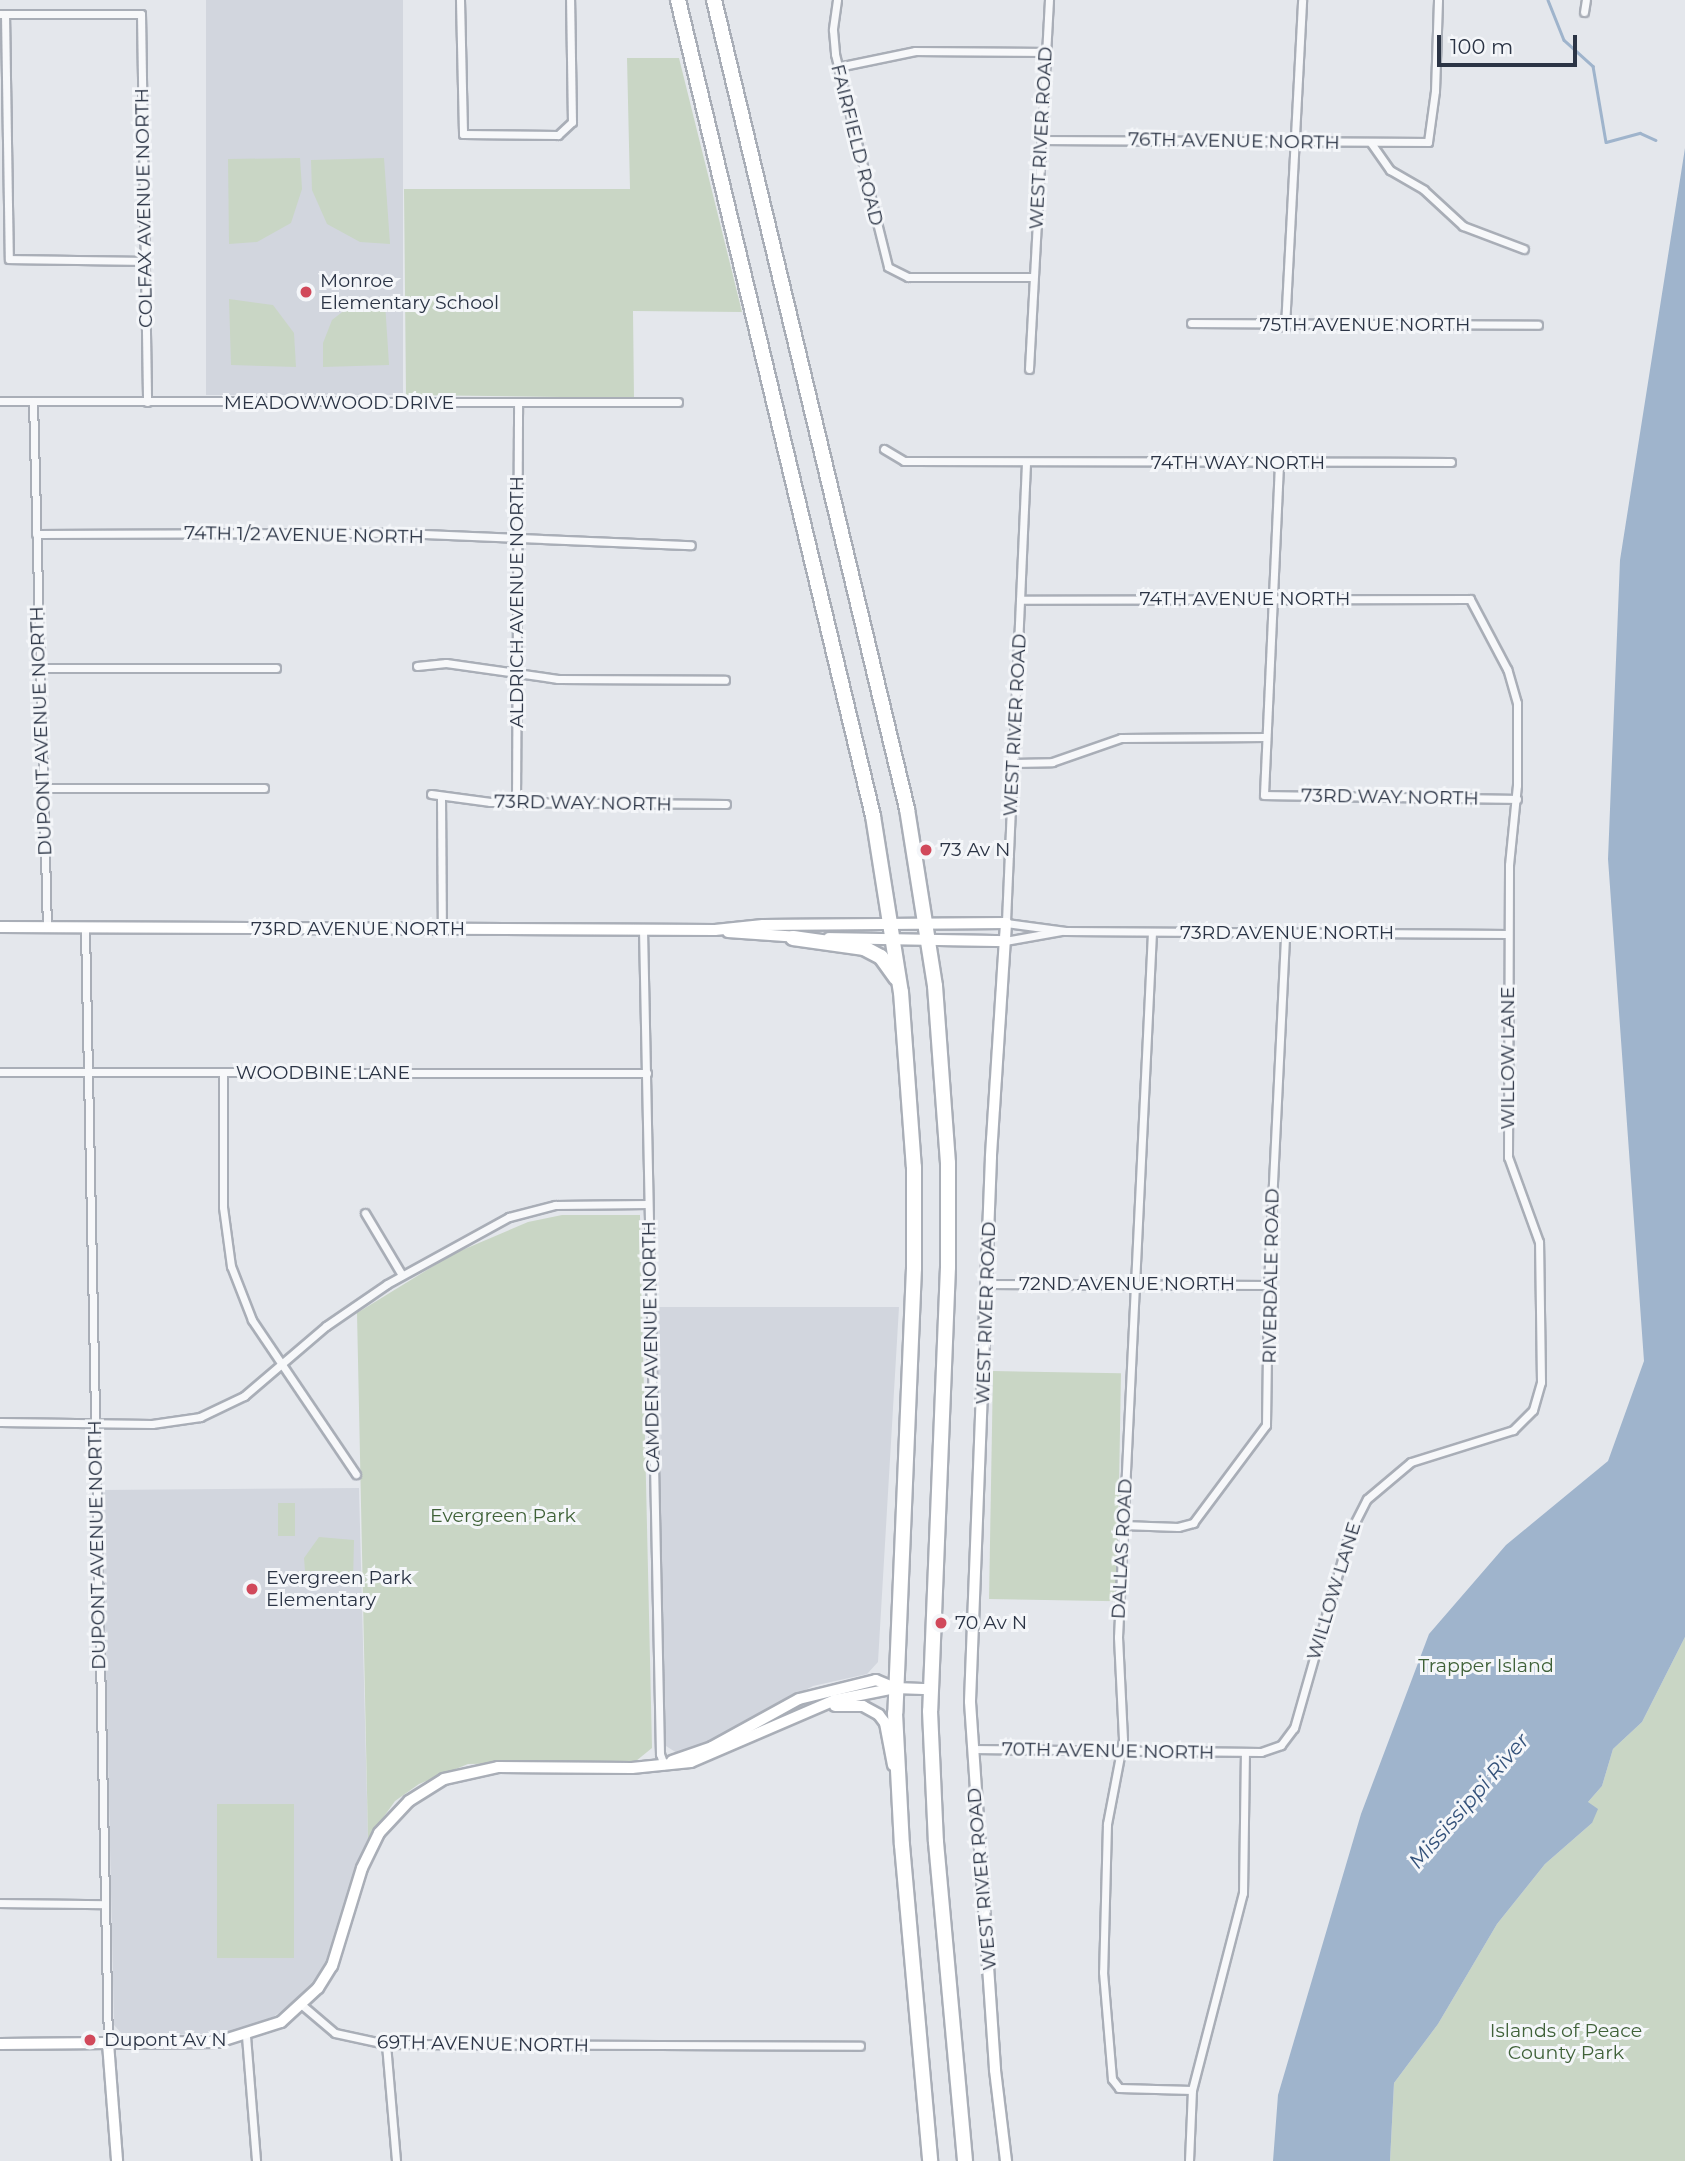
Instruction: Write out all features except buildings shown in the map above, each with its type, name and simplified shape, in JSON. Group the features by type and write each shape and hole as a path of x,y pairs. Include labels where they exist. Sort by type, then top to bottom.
{"highway":[{"path":"671,0 687,36"},
{"path":"678,0 873,816 900,986 912,1142 914,1269 895,1688 898,1792 930,2161"},
{"path":"714,0 907,808 927,922 948,1163 947,1315 930,1689 936,1842 965,2161"},
{"path":"793,938 871,950 886,961 900,986"}],"street":[{"path":"460,0 463,134 558,135 570,128 570,0"},
{"name":"FAIRFIELD ROAD","path":"837,0 832,30 838,67 885,260 893,272 908,277 1033,277"},
{"name":"WEST RIVER ROAD","path":"1033,277 1049,0"},
{"path":"1285,327 1302,0"},
{"name":"76TH AVENUE NORTH","path":"1041,140 1428,142 1435,91 1438,0"},
{"path":"1584,12 1586,0"},
{"path":"3,14 9,259 145,261"},
{"name":"COLFAX AVENUE NORTH","path":"3,14 141,14 147,402"},
{"path":"838,67 915,51 1046,52"},
{"path":"1371,143 1390,170 1424,190 1462,226 1524,249"},
{"path":"1029,369 1033,277"},
{"name":"75TH AVENUE NORTH","path":"1191,323 1285,327 1538,325"},
{"name":"MEADOWWOOD DRIVE","path":"0,401 678,402"},
{"name":"DUPONT AVENUE NORTH","path":"33,401 38,668 47,927"},
{"name":"ALDRICH AVENUE NORTH","path":"516,802 514,540 518,402"},
{"name":"74TH WAY NORTH","path":"884,449 904,461 1279,464 1451,462"},
{"name":"WEST RIVER ROAD","path":"1006,2161 971,1749 970,1639 1026,463"},
{"path":"1013,763 1052,762 1121,738 1266,737 1279,464"},
{"name":"74TH 1/2 AVENUE NORTH","path":"36,534 400,533 514,540 572,539 691,545"},
{"name":"74TH AVENUE NORTH","path":"1020,600 1470,599"},
{"name":"WILLOW LANE","path":"1245,1752 1282,1745 1294,1728 1350,1532 1367,1499 1411,1462 1513,1430 1525,1422 1539,1396 1539,1242 1508,1157 1510,849 1517,799 1514,686 1470,599"},
{"path":"417,666 446,663 558,679 725,680"},
{"path":"38,668 276,668"},
{"name":"73RD WAY NORTH","path":"1266,737 1264,795 1517,799"},
{"path":"42,788 264,788"},
{"name":"73RD WAY NORTH","path":"431,794 516,802 726,804"},
{"path":"441,797 442,929"},
{"name":"73RD AVENUE NORTH","path":"0,927 715,930 927,922 1006,923 1065,931 1508,934"},
{"name":"DUPONT AVENUE NORTH","path":"85,928 104,1904 108,2043 117,2161"},
{"name":"CAMDEN AVENUE NORTH","path":"643,929 660,1749 664,1765"},
{"name":"73RD AVENUE NORTH","path":"715,930 793,938 1005,941 1065,931"},
{"name":"DALLAS ROAD","path":"1152,932 1122,1525 1118,1637 1123,1740 1117,1750 1107,1824 1103,1972 1112,2079 1119,2088 1192,2090"},
{"name":"RIVERDALE ROAD","path":"1122,1525 1178,1527 1193,1523 1261,1437 1268,1413 1268,1285 1285,933"},
{"name":"WOODBINE LANE","path":"0,1072 647,1073"},
{"path":"223,1072 223,1207 230,1266 252,1320 355,1474"},
{"path":"0,1422 152,1424 200,1417 244,1396 335,1319 402,1275 509,1217 532,1210 648,1204"},
{"path":"365,1213 402,1275"},
{"name":"72ND AVENUE NORTH","path":"986,1284 1268,1285"},
{"path":"664,1765 712,1746 799,1699 876,1680 895,1688"},
{"path":"0,2044 218,2042 246,2036 281,2022 318,1988 340,1949 369,1852 395,1815 426,1789 467,1772 498,1767 664,1765 691,1762 835,1700 895,1688 930,1689"},
{"path":"798,1714 852,1704 879,1715 885,1723 898,1792"},
{"name":"70TH AVENUE NORTH","path":"971,1749 1245,1752"},
{"path":"1189,2161 1192,2090 1243,1893 1245,1752"},
{"path":"0,1903 104,1904"},
{"name":"69TH AVENUE NORTH","path":"302,2005 335,2033 386,2044 860,2046"},
{"path":"246,2036 256,2161"},
{"path":"386,2044 396,2161"}],"shaded area":[{"name":"Monroe Elementary School","path":"206,0 403,0 403,395 206,395"},
{"path":"653,1307 899,1307 878,1662 867,1674 813,1686 693,1750 677,1753 666,1746"},
{"path":"359,1488 368,1839 325,1965 302,1996 269,2020 239,2033 124,2036 114,2025 102,1490"}],"green space":[{"path":"627,58 679,58 742,312 633,311 634,398 406,395 404,189 630,189"},
{"path":"300,158 302,189 291,223 257,242 229,244 228,159"},
{"path":"384,158 390,244 360,242 327,224 312,190 311,160"},
{"path":"229,299 273,305 294,333 296,367 231,365"},
{"path":"355,302 385,302 389,365 323,367 323,343 332,320"},
{"name":"Evergreen Park","path":"562,1215 640,1215 652,1748 636,1761 468,1764 419,1784 395,1801 368,1839 357,1313 453,1254 528,1222"},
{"path":"993,1371 1121,1373 1117,1601 989,1599"},
{"path":"278,1503 295,1503 295,1536 278,1536"},
{"path":"319,1537 354,1540 353,1583 306,1584 304,1558"},
{"name":"Islands of Peace County Park","path":"1685,1637 1685,2161 1390,2161 1394,2083 1438,2024 1497,1924 1545,1864 1592,1823 1588,1802 1602,1786 1613,1749 1642,1722"},
{"path":"217,1804 294,1804 294,1958 217,1958"}],"water":[{"name":"Mississippi River","path":"1685,148 1685,1637 1642,1722 1613,1749 1602,1786 1588,1802 1598,1809 1592,1823 1545,1864 1497,1924 1438,2024 1394,2083 1390,2161 1273,2161 1278,2095 1361,1814 1429,1634 1506,1545 1608,1461 1644,1361 1608,859 1620,560"}],"waterway":[{"path":"1548,0 1564,40 1593,66 1606,142 1640,133 1656,140"}],"place":[{"name":"Monroe Elementary School","path":"306,292"},
{"name":"73 Av N","path":"926,850"},
{"name":"Evergreen Park Elementary","path":"252,1589"},
{"name":"70 Av N","path":"941,1623"},
{"name":"Dupont Av N","path":"90,2040"}],"park label":[{"name":"Trapper Island","path":"1486,1666"}]}
